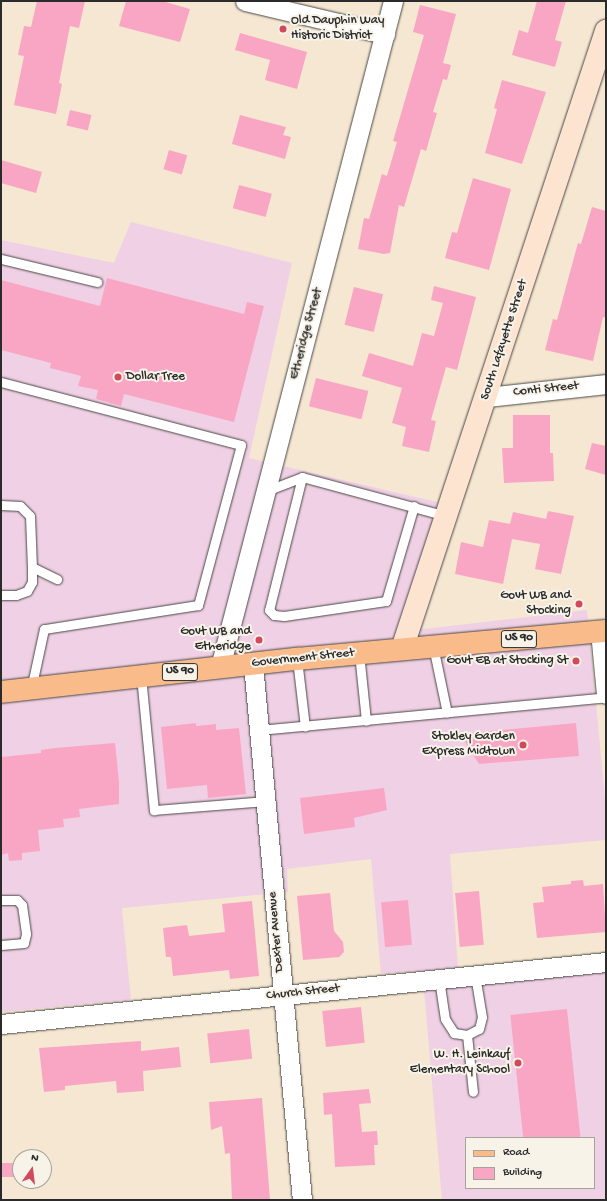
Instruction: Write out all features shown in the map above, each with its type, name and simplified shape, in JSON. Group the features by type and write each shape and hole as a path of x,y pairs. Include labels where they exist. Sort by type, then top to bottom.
{"main road":[{"name":"Government Street","path":"1,692 297,659 603,631"}],"street":[{"path":"245,1 385,34"},
{"name":"Etheridge Street","path":"220,667 393,1"},
{"name":"South Lafayette Street","path":"402,649 606,30"},
{"name":"Conti Street","path":"486,397 606,384"},
{"path":"603,631 606,694"},
{"name":"Dexter Avenue","path":"253,664 282,995 302,1200"},
{"name":"Church Street","path":"1,1024 606,962"}],"lane":[{"path":"1,259 97,282"},
{"path":"1,382 241,445 198,605 44,629 31,689"},
{"path":"302,477 269,610 274,614 284,616 386,601 414,506"},
{"path":"266,491 302,477 447,516"},
{"path":"1,505 20,506 30,516 32,567 32,582 27,591 16,595 1,595"},
{"path":"32,567 57,579"},
{"path":"433,646 447,713"},
{"path":"358,653 366,721"},
{"path":"297,659 305,727"},
{"path":"141,676 154,810 265,801"},
{"path":"259,730 305,727 606,697"},
{"path":"1,900 17,900 22,905 26,934 24,943 1,945"},
{"path":"439,979 445,1019 454,1033 467,1035 479,1029 482,1016 475,975"},
{"path":"467,1035 473,1092"}],"shaded area":[{"path":"131,222 292,263 249,458 441,503 399,632 587,610 606,808 606,840 450,854 458,968 381,974 371,859 287,869 288,892 122,908 131,1000 1,1012 1,240 114,263"},
{"name":"W. H. Leinkauf Elementary School","path":"606,970 606,1200 442,1200 424,989"}],"building":[{"path":"37,1 85,1 79,28 70,26 59,83 62,84 56,114 14,105 24,56 18,55 24,26 31,27"},
{"path":"126,1 162,1 190,9 180,42 119,26"},
{"path":"537,1 566,1 555,40 562,42 555,67 512,55 519,30 528,33"},
{"path":"420,5 456,14 443,63 451,65 447,80 443,79 433,112 437,113 426,151 421,149 404,207 399,205 390,253 384,254 358,249 364,218 369,219 382,174 387,176 397,142 393,141 424,35 413,32"},
{"path":"240,33 307,52 297,89 265,80 270,60 235,50"},
{"path":"502,80 546,92 522,164 485,153 497,109 494,108"},
{"path":"70,110 91,115 88,131 66,126"},
{"path":"240,115 286,127 283,135 291,137 285,159 232,144"},
{"path":"169,150 187,155 182,174 163,169"},
{"path":"1,160 42,172 36,193 1,183"},
{"path":"473,178 511,189 489,270 445,258 452,232 457,233"},
{"path":"239,185 272,194 266,217 233,208"},
{"path":"592,207 606,211 606,318 603,317 593,361 545,350 553,319 557,320 578,243 581,244"},
{"path":"107,278 244,314 247,302 264,306 234,422 124,394 121,406 96,399 98,390 78,386 81,376 50,368 51,363 1,350 1,280 100,306"},
{"path":"434,286 476,297 457,370 446,367 431,420 436,421 429,452 402,446 406,427 392,423 402,388 362,376 369,353 413,366 422,333 434,336 443,303 431,300"},
{"path":"354,287 383,294 374,332 345,325"},
{"path":"316,378 368,391 361,419 309,406"},
{"path":"513,415 550,415 550,453 553,453 554,481 504,483 502,448 513,448"},
{"path":"592,443 606,446 606,475 585,469"},
{"path":"548,511 574,516 561,574 535,569 540,544 512,539 503,584 455,574 461,542 483,547 489,520 510,524 513,512 546,519"},
{"path":"196,723 196,726 216,724 216,730 239,728 246,794 208,798 207,785 167,789 161,727"},
{"name":"Stokley Garden Express Midtown","path":"576,723 579,756 479,764 460,734"},
{"path":"115,743 119,782 119,804 79,809 80,817 63,819 64,827 38,830 40,851 22,853 22,860 9,861 8,853 1,855 1,757 41,753 41,750 55,748"},
{"path":"384,788 387,810 354,818 355,827 304,834 300,798"},
{"path":"583,880 584,886 603,884 606,932 537,938 533,903 544,902 542,887 571,884 571,881"},
{"path":"479,891 484,945 460,947 455,893"},
{"path":"330,893 334,931 343,942 344,952 339,957 303,960 297,896"},
{"path":"408,900 412,945 385,947 381,902"},
{"path":"252,901 259,976 230,979 229,970 173,976 171,957 166,957 163,928 187,925 189,936 225,932 222,904"},
{"path":"361,1007 365,1043 326,1047 322,1011"},
{"path":"567,1009 580,1137 523,1137 510,1015"},
{"path":"249,1029 252,1059 210,1063 207,1033"},
{"path":"141,1041 141,1051 179,1047 181,1067 143,1071 144,1091 117,1093 116,1081 65,1086 65,1090 44,1092 39,1048"},
{"path":"369,1089 371,1103 359,1104 362,1132 377,1131 378,1145 374,1145 375,1165 335,1167 332,1114 324,1115 323,1093"},
{"path":"262,1098 270,1200 232,1200 230,1153 225,1154 222,1126 211,1130 209,1102"},
{"path":"1,1163 12,1163 12,1177 1,1177"}],"place":[{"name":"Old Dauphin Way Historic District","path":"283,29"},
{"name":"Dollar Tree","path":"118,377"},
{"name":"Govt WB and Stocking","path":"579,604"},
{"name":"Govt WB and Etheridge","path":"259,640"},
{"name":"Govt EB at Stocking St","path":"576,661"},
{"name":"Stokley Garden Express Midtown","path":"523,745"},
{"name":"W. H. Leinkauf Elementary School","path":"518,1063"}]}
